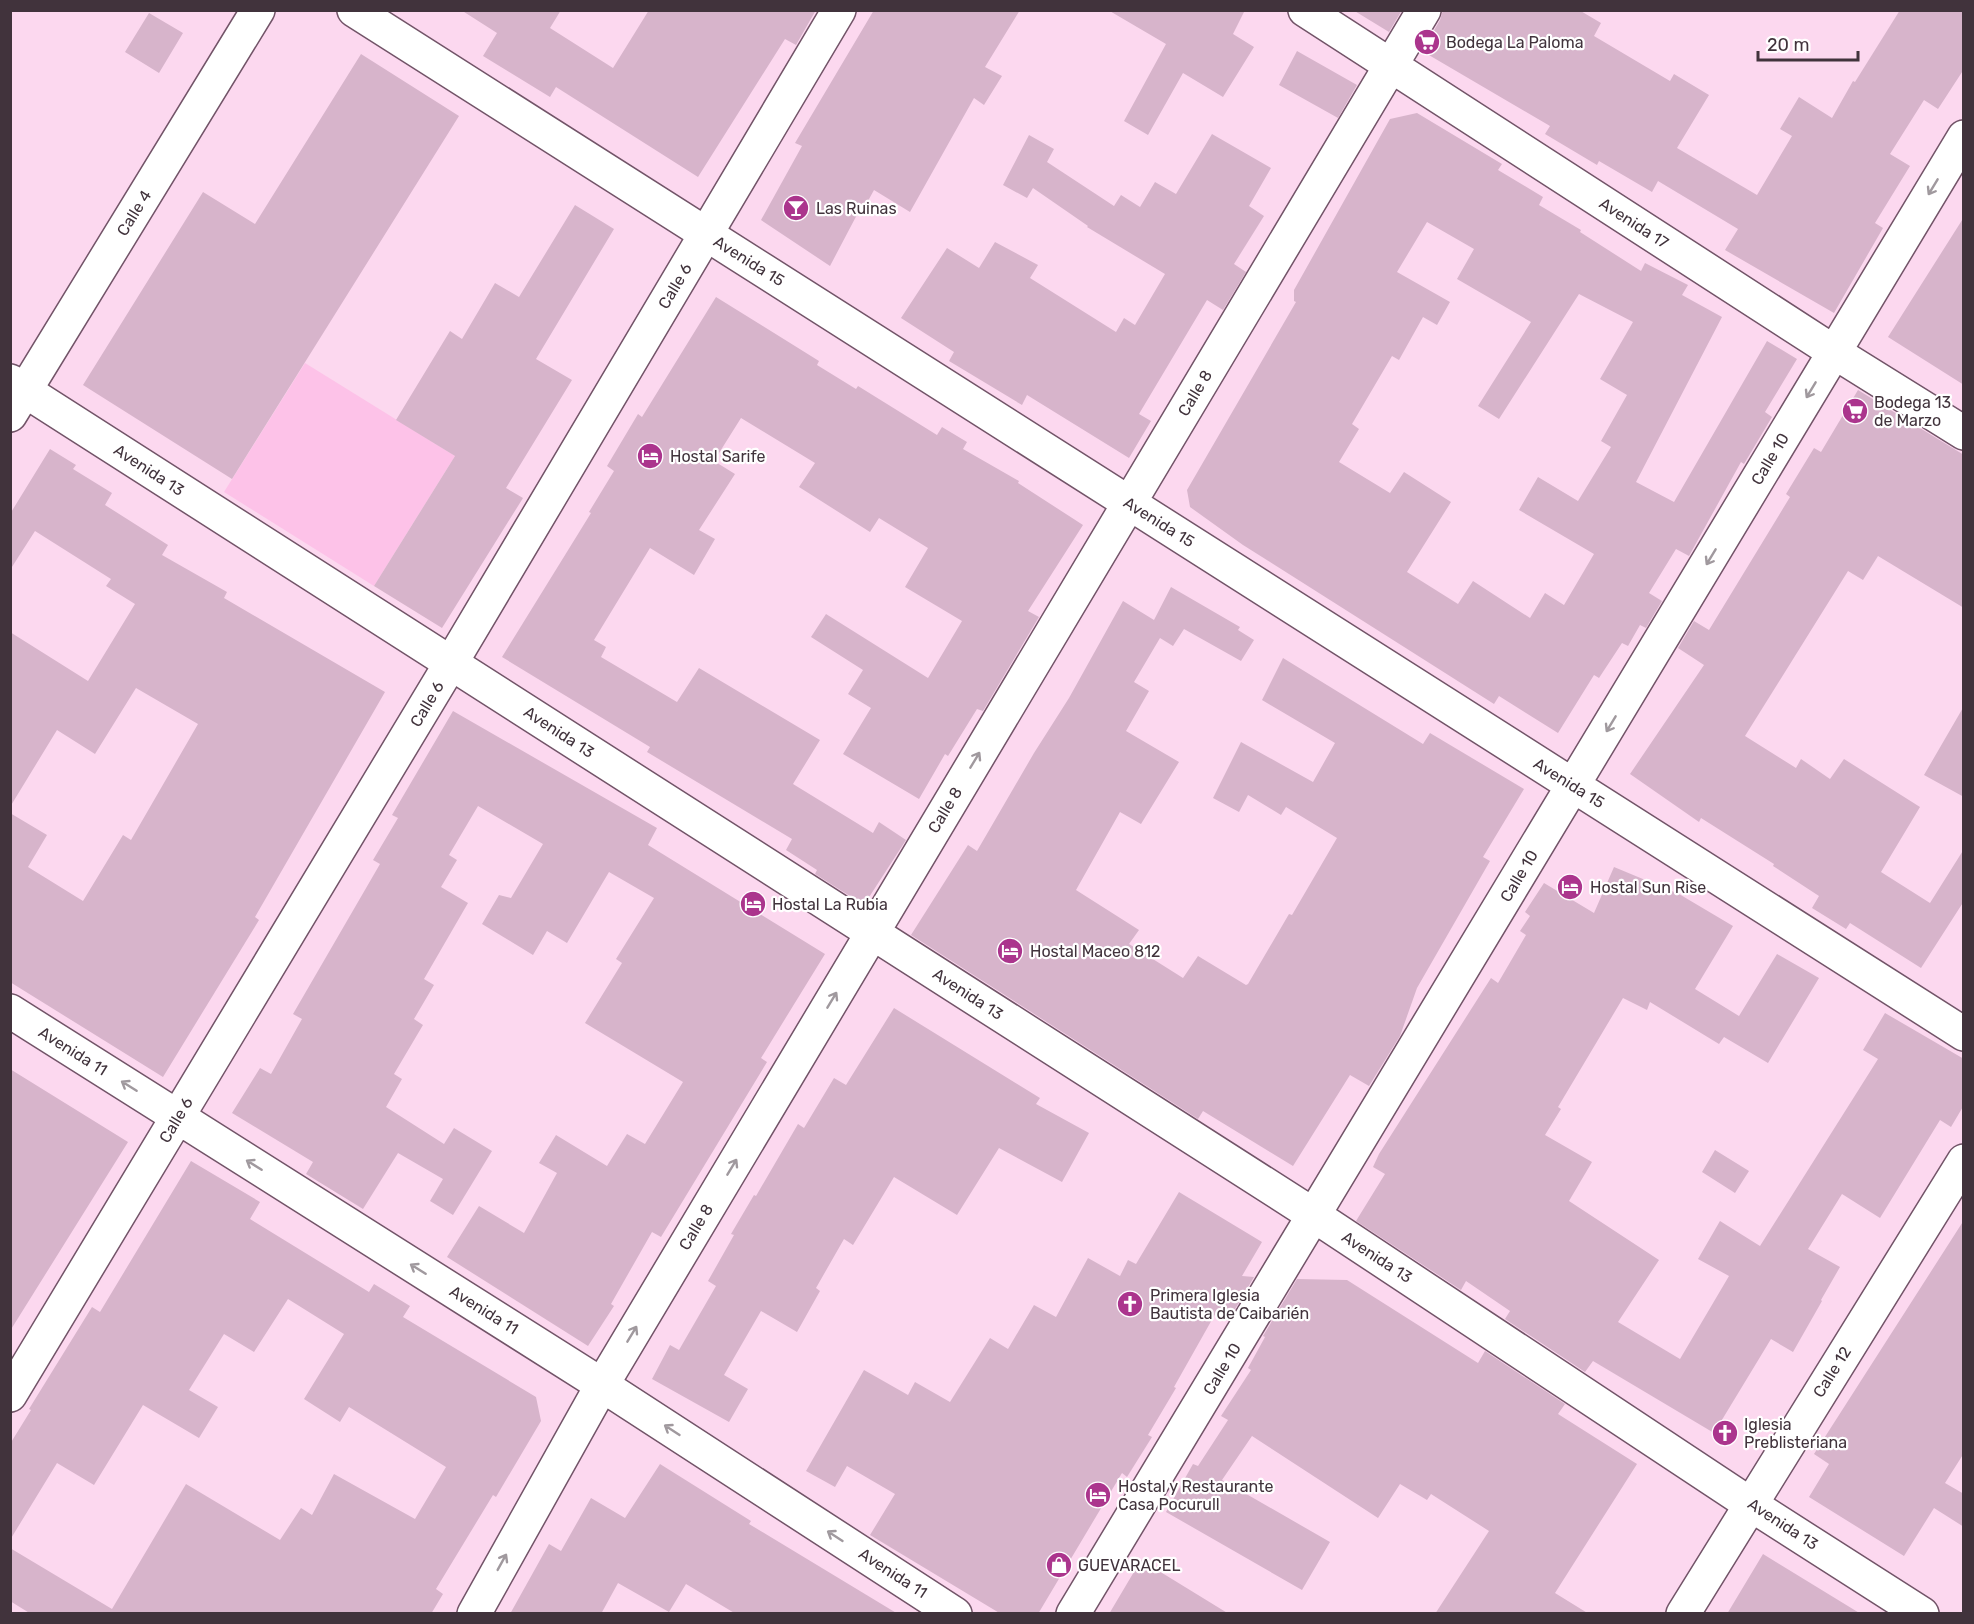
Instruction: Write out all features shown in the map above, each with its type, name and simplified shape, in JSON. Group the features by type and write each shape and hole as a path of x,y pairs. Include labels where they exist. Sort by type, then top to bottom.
{"street":[{"name":"Calle 4","path":"15,396 258,10"},
{"name":"Avenida 15","path":"354,10 1964,1034"},
{"name":"Calle 6","path":"10,1395 451,663 839,10"},
{"name":"Avenida 17","path":"1305,10 1834,352 1964,433"},
{"name":"Calle 8","path":"474,1614 602,1385 1424,10"},
{"name":"Calle 10","path":"1074,1614 1964,137"},
{"name":"Avenida 13","path":"15,396 451,663 1315,1216 1750,1504 1922,1614"},
{"name":"Avenida 11","path":"10,1011 602,1385 955,1614"},
{"name":"Calle 12","path":"1683,1614 1964,1161"}],"shaded area":[{"path":"305,363 455,456 374,586 224,492"}],"building":[{"path":"461,10 561,10 550,28 613,68 649,10 816,10 796,45 785,39 698,177 556,87 550,97 483,56 497,33"},
{"path":"874,10 1020,10 985,67 1002,76 984,105 974,98 910,212 874,190 863,210 860,209 830,266 761,220 802,146 795,143"},
{"path":"1108,10 1245,10 1233,34 1254,47 1223,97 1183,73 1148,135 1124,121 1166,44"},
{"path":"1353,10 1402,10 1389,32"},
{"path":"1443,10 1579,10 1601,23 1594,36 1670,81 1674,74 1709,95 1677,148 1757,195 1792,136 1780,129 1799,97 1832,118 1853,81 1855,82 1900,10 1964,10 1964,69 1938,109 1924,100 1890,154 1910,166 1875,223 1883,228 1834,313 1725,250 1738,229 1658,181 1652,192 1599,161 1597,165 1545,134 1550,126 1422,51 1440,20"},
{"path":"149,13 183,33 159,73 125,52"},
{"path":"1297,51 1357,85 1338,118 1279,85"},
{"path":"361,54 459,116 232,479 83,385 203,192 255,224"},
{"path":"1417,113 1502,164 1498,170 1543,197 1539,205 1581,230 1580,232 1641,271 1645,263 1688,285 1682,295 1722,317 1636,482 1674,502 1767,341 1797,359 1765,412 1772,417 1744,464 1741,462 1689,556 1676,549 1649,593 1662,601 1646,628 1640,625 1628,646 1622,643 1599,678 1594,675 1558,733 1499,696 1494,704 1243,545 1190,507 1187,490 1296,302 1294,301 1294,290 1390,119","holes":["1427,222 1474,249 1457,279 1531,322 1478,406 1499,419 1579,294 1633,322 1600,379 1627,395 1601,441 1611,447 1578,501 1538,477 1519,510 1594,554 1564,605 1545,593 1530,618 1473,581 1458,604 1407,572 1451,502 1404,472 1390,493 1339,462 1359,429 1352,424 1392,356 1399,360 1423,317 1437,325 1450,302 1397,272"]},
{"path":"1212,134 1271,168 1249,206 1264,216 1234,264 1246,272 1223,310 1207,300 1139,414 1151,421 1129,458 1027,395 1022,405 949,361 954,352 901,318 947,248 979,268 995,242 1038,265 1030,278 1116,332 1124,318 1135,325 1165,274 1087,227 1033,188 1027,198 1003,185 1029,135 1054,149 1047,162 1114,206 1121,195 1140,207 1155,182 1176,194"},
{"path":"575,205 614,229 536,359 572,380 506,488 523,498 442,628 374,586 455,456 396,420 450,331 462,339 495,283 519,297"},
{"path":"1964,217 1964,385 1888,337"},
{"path":"716,297 819,361 817,365 856,389 858,386 937,435 942,427 967,442 963,449 1019,481 1018,483 1083,525 1028,611 1039,617 983,711 977,709 948,756 945,754 919,799 843,754 871,708 848,694 863,670 811,637 826,614 928,678 962,621 905,587 928,548 879,518 870,532 799,487 815,463 741,418 714,461 735,474 699,530 715,539 694,575 650,548 594,640 606,647 601,657 677,702 699,668 820,740 793,784 873,833 879,822 906,840 864,905 815,874 817,870 786,850 792,839 647,752 650,747 502,657 591,513 589,512 614,471 607,466 638,414 642,417"},
{"path":"1858,390 1964,455 1964,608 1878,556 1863,580 1848,571 1745,736 1796,768 1801,759 1830,779 1844,759 1920,807 1881,872 1930,903 1964,849 1964,901 1921,968 1850,923 1846,929 1812,908 1819,896 1773,866 1774,864 1701,818 1699,822 1630,774 1704,665 1678,648 1694,621 1709,630 1790,497 1786,494 1814,448 1821,452"},
{"path":"50,449 76,465 73,469 112,493 105,505 168,545 162,555 227,592 224,598 385,692 255,917 259,920 163,1077 10,982 10,813 47,835 28,867 83,901 123,835 131,840 198,724 136,688 95,754 57,730 10,807 10,632 88,681 135,604 106,586 111,579 35,531 10,570 10,514"},
{"path":"1171,587 1240,627 1238,630 1254,640 1241,661 1184,629 1173,646 1160,638 1134,682 1149,691 1126,731 1179,762 1141,824 1120,812 1076,890 1139,930 1129,944 1183,978 1198,956 1246,985 1248,984 1337,838 1286,807 1281,815 1248,795 1239,812 1213,798 1241,742 1313,782 1335,743 1262,700 1283,658 1423,744 1430,733 1524,789 1483,857 1490,861 1417,988 1400,1036 1369,1086 1350,1075 1293,1166 1203,1111 1198,1119 911,935 968,845 977,851 1069,698 1123,601 1154,620"},
{"path":"1964,706 1964,797 1924,775"},
{"path":"453,711 657,828 648,845 825,954 761,1058 767,1062 661,1237 652,1232 611,1304 614,1306 588,1346 447,1257 479,1206 524,1233 557,1173 539,1163 556,1135 607,1166 627,1134 645,1144 683,1082 585,1023 622,963 616,959 654,898 609,872 567,943 547,931 533,955 482,924 499,895 511,898 543,844 478,806 449,855 457,860 441,887 468,903 424,979 434,985 414,1019 423,1025 394,1074 402,1079 386,1107 444,1144 454,1128 492,1151 453,1215 430,1201 443,1179 398,1153 363,1209 306,1174 313,1162 232,1113 260,1068 271,1074 302,1019 293,1014 380,864 373,860 398,818 392,815"},
{"path":"1614,867 1679,894 1733,926 1695,989 1739,1016 1777,954 1819,978 1768,1063 1724,1037 1719,1044 1650,1002 1647,1010 1623,998 1558,1107 1561,1109 1545,1135 1592,1162 1569,1201 1659,1260 1618,1322 1680,1359 1729,1276 1698,1259 1720,1221 1760,1246 1878,1059 1863,1050 1885,1013 1964,1059 1964,1105 1951,1127 1940,1120 1880,1218 1842,1194 1808,1249 1840,1267 1822,1301 1793,1352 1771,1339 1714,1433 1593,1361 1585,1372 1505,1319 1510,1311 1466,1281 1461,1290 1356,1221 1385,1174 1373,1167 1379,1154 1491,978 1498,983 1526,935 1520,931 1530,916 1525,912 1544,883 1594,913"},
{"path":"894,1008 1040,1098 1036,1104 1089,1133 1062,1182 999,1148 957,1215 894,1177 853,1245 844,1239 816,1288 820,1291 797,1332 761,1311 724,1375 748,1389 729,1422 652,1379 670,1345 679,1350 716,1286 708,1281 734,1235 731,1234 798,1124 804,1128 834,1078 846,1085"},
{"path":"10,1069 128,1142 10,1331"},
{"path":"1715,1150 1749,1171 1735,1193 1702,1172"},
{"path":"191,1161 260,1202 250,1219 369,1292 374,1284 410,1306 403,1317 536,1397 541,1421 496,1497 493,1495 436,1589 443,1594 431,1614 31,1614 10,1601 10,1548 112,1609 186,1484 280,1540 301,1508 312,1515 334,1474 415,1519 446,1467 349,1407 340,1422 304,1399 344,1334 288,1299 254,1352 224,1334 189,1390 218,1407 199,1438 143,1405 94,1485 57,1463 10,1540 10,1444 92,1307 100,1312"},
{"path":"1179,1192 1262,1242 1242,1276 1254,1277 1231,1316 1218,1309 1148,1435 1152,1437 1127,1477 1122,1473 1038,1614 1001,1614 870,1535 895,1494 847,1466 835,1487 806,1471 864,1370 908,1395 915,1382 950,1402 990,1338 1008,1349 1034,1305 1056,1317 1088,1258 1120,1276 1128,1260 1136,1264"},
{"path":"1964,1220 1964,1453 1945,1483 1964,1494 1964,1527 1934,1508 1904,1556 1809,1497 1829,1464 1814,1454"},
{"path":"1297,1279 1347,1280 1478,1363 1485,1351 1565,1404 1558,1414 1637,1464 1555,1593 1589,1614 1435,1614 1489,1531 1431,1494 1427,1500 1400,1484 1378,1518 1252,1436 1222,1480 1330,1542 1302,1590 1166,1512 1193,1464 1198,1466 1228,1420 1221,1416 1251,1370 1248,1368 1265,1337 1263,1336"},
{"path":"660,1464 751,1521 749,1524 898,1614 736,1614 686,1584 669,1612 618,1583 601,1614 510,1614 549,1544 561,1551 591,1498 625,1518"},
{"path":"1763,1554 1861,1614 1727,1614"},
{"path":"1141,1560 1229,1614 1109,1614"}],"place":[{"name":"Bodega La Paloma","path":"1427,42"},
{"name":"Las Ruinas","path":"796,208"},
{"name":"Bodega 13 de Marzo","path":"1855,411"},
{"name":"Hostal Sarife","path":"650,456"},
{"name":"Hostal Sun Rise","path":"1570,887"},
{"name":"Hostal La Rubia","path":"753,904"},
{"name":"Hostal Maceo 812","path":"1010,951"},
{"name":"Primera Iglesia Bautista de Caibarién","path":"1130,1304"},
{"name":"Iglesia Preblisteriana","path":"1725,1433"},
{"name":"Hostal y Restaurante Casa Pocurull","path":"1098,1495"},
{"name":"GUEVARACEL","path":"1059,1565"}]}
